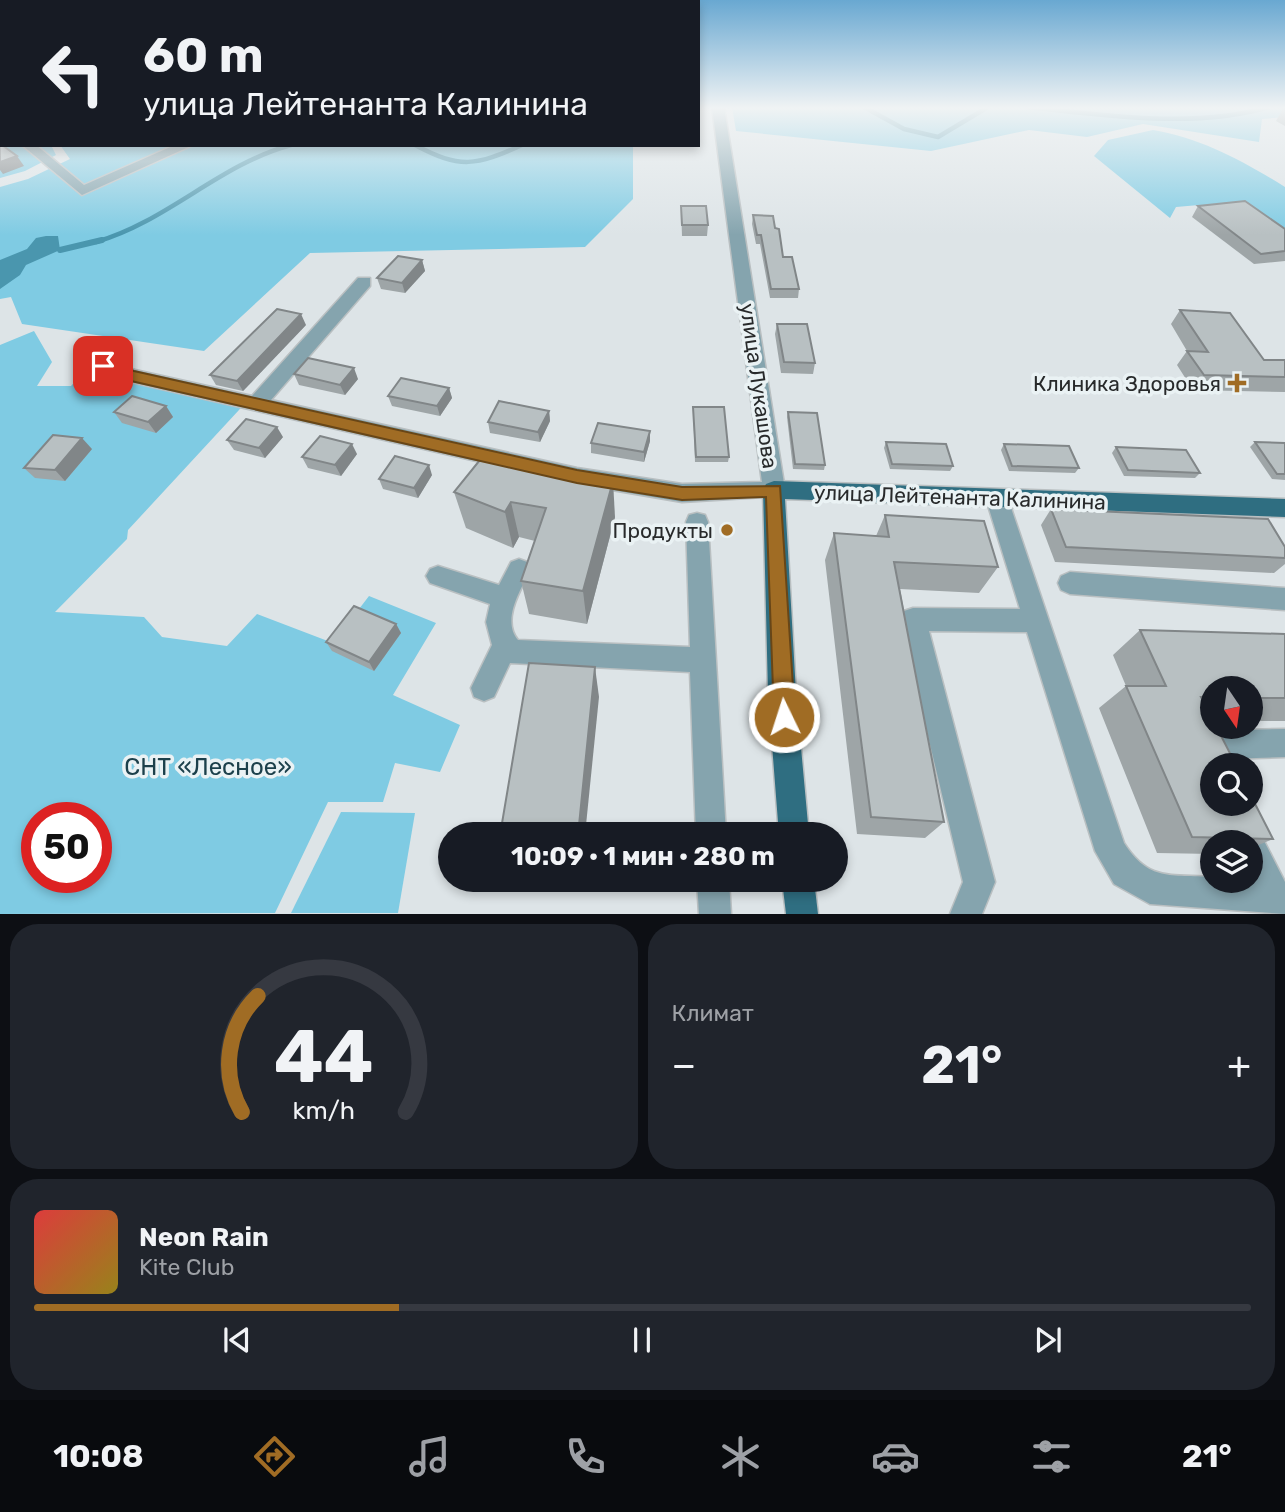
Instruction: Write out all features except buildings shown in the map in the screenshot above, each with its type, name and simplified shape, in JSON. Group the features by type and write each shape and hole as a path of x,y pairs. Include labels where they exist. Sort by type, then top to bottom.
{"main road":[{"name":"улица Лейтенанта Калинина","path":"774,491 997,499 1258,517 1285,508"},
{"name":"улица Лукашова","path":"774,491 782,693 793,822"},
{"path":"799,892 802,914"}],"street":[{"path":"33,150 82,191 176,150"},
{"name":"улица Лукашова","path":"724,150 774,491"},
{"path":"258,402 364,282"},
{"name":"улица Лейтенанта Калинина","path":"103,366 131,376 258,402 577,476 682,493 774,491"},
{"path":"997,499 1111,851 1125,873 1150,888 1279,897"},
{"path":"697,522 710,822"},
{"path":"519,569 499,613 498,631 505,646 518,654 702,660"},
{"path":"438,576 505,598"},
{"path":"1070,583 1285,599"},
{"path":"966,913 979,882 913,619 1037,621"},
{"path":"484,688 505,646"},
{"path":"1207,753 1203,745 1285,743"},
{"path":"1263,868 1279,897"},
{"path":"714,892 715,914"}],"green space":[{"path":"0,150 53,150 56,155 25,171 0,178"},
{"path":"63,150 633,150 633,199 585,247 310,253 204,351 22,324 11,297 0,299 0,187 28,179 70,159"},
{"path":"1100,150 1215,150 1221,152 1285,187 1285,239 1199,205 1176,207 1170,218 1094,156"},
{"name":"СНТ «Лесное»","path":"34,331 52,362 37,386 71,386 82,374 201,386 251,397 128,530 127,539 55,612 144,617 162,637 227,646 257,614 333,643 369,596 436,623 393,695 460,725 440,772 395,763 383,802 328,802 275,913 0,914 0,345"},
{"path":"341,812 415,813 398,913 291,913"}],"shaded area":[{"path":"58,236 60,250 26,265 20,275 0,289 0,260 27,249 36,238"}],"waterway":[{"path":"101,240 147,221 241,165 278,150"},
{"path":"424,150 444,158 468,162 480,161 510,150"},
{"path":"60,250 101,240"},
{"path":"96,242 101,240"}],"place":[{"name":"Клиника Здоровья","path":"1237,383"},
{"name":"Продукты","path":"727,530"}],"route":[{"path":"103,366 131,376 258,402 577,476 682,493 774,491 784,717"}]}
